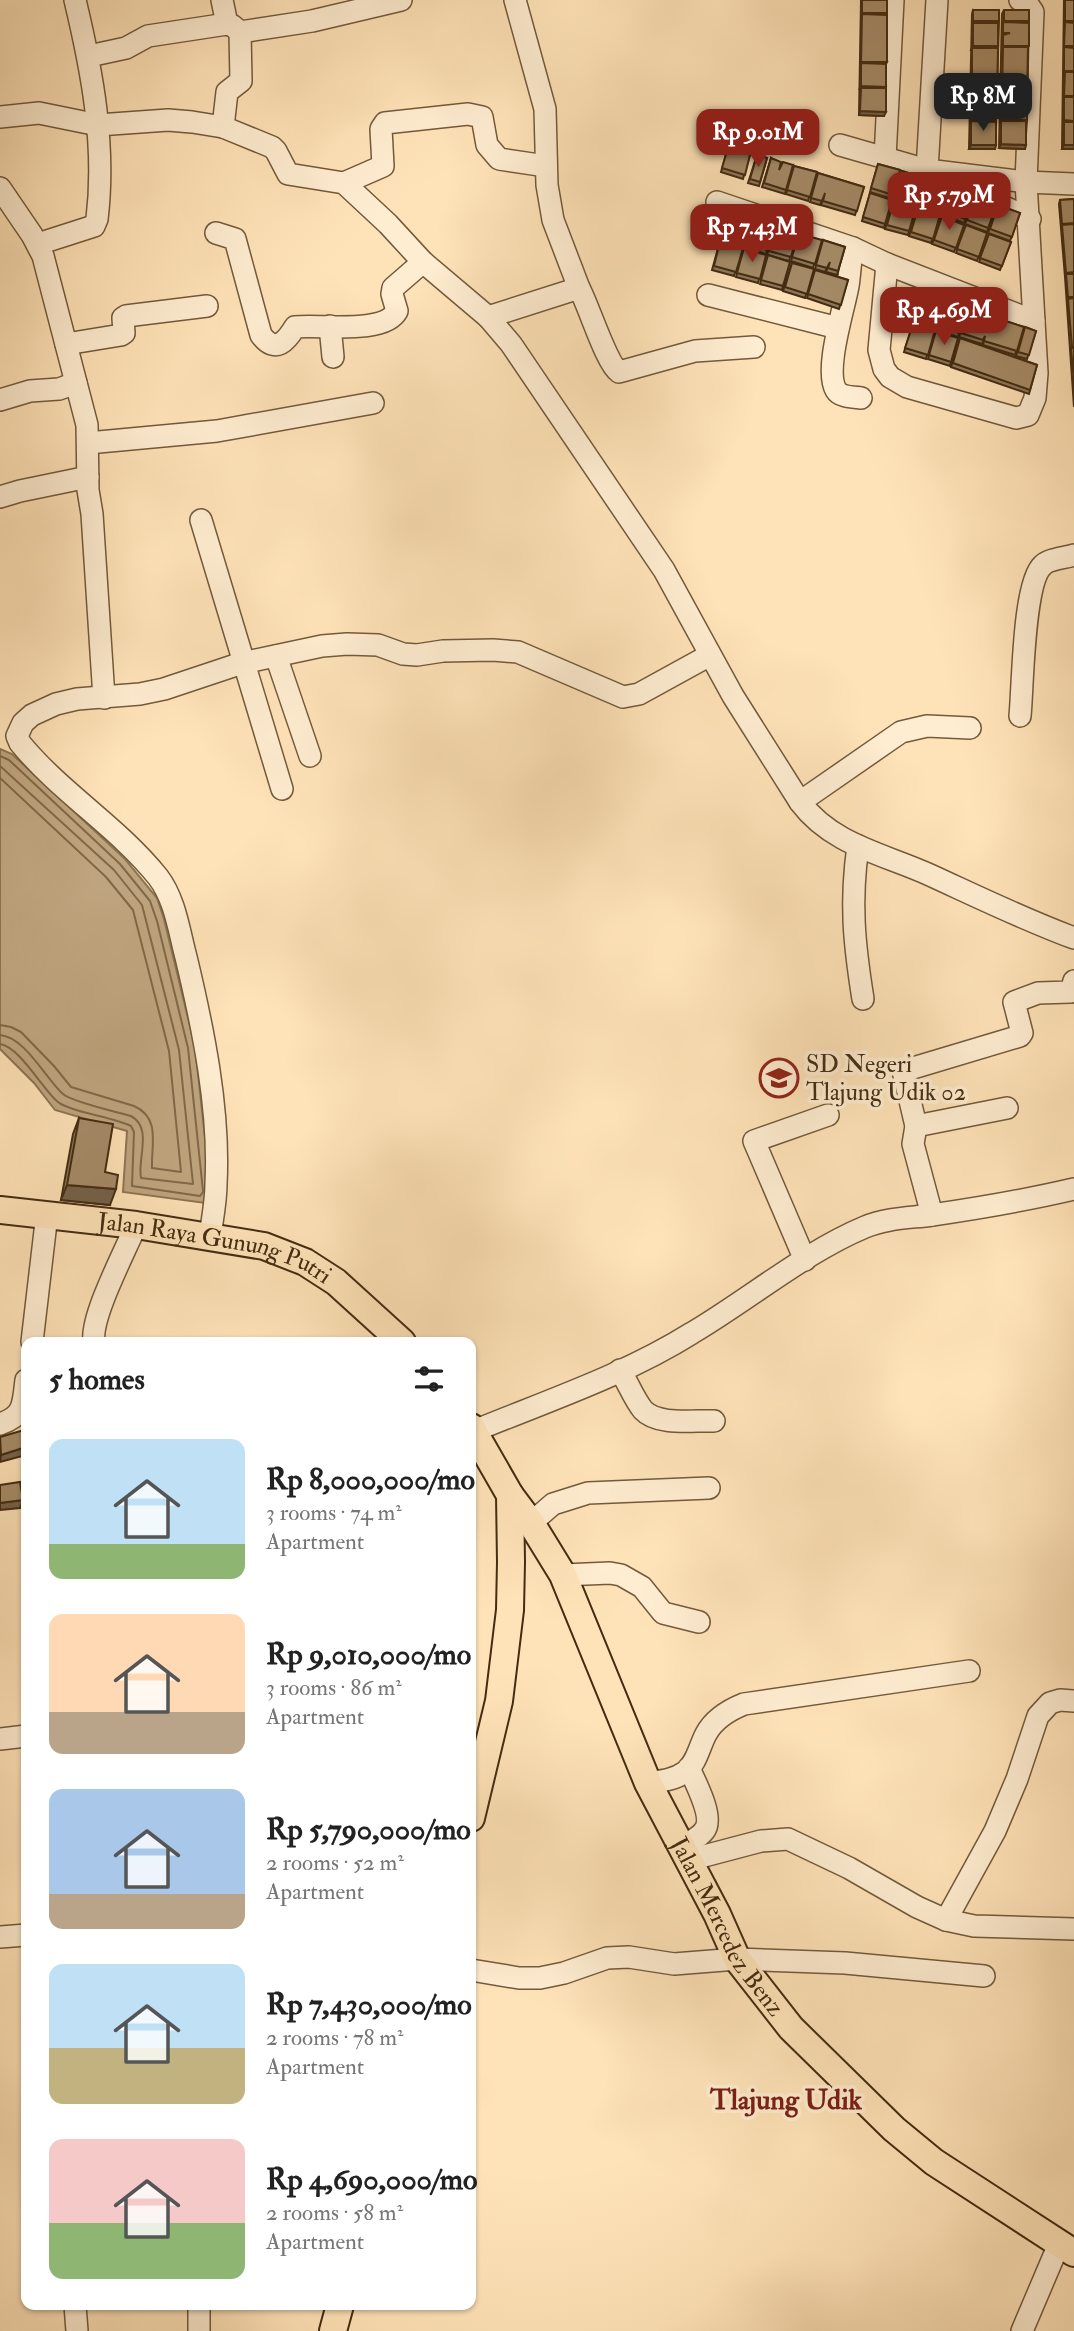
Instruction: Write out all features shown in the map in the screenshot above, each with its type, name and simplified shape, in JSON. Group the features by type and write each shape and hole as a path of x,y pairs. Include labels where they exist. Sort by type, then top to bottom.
{"main road":[{"name":"Jalan Raya Gunung Putri","path":"0,1210 136,1226 264,1246 305,1262 336,1282 396,1337"},
{"path":"476,1436 510,1494 510,1610 499,1701 477,1767"},
{"name":"Jalan Mercedez Benz","path":"510,1494 563,1575 648,1783 737,1959 791,2028 894,2129 934,2162 1066,2248"},
{"path":"333,2331 339,2310"}],"street":[{"path":"37,244 94,226 97,219 98,125 89,56 75,0"},
{"path":"222,0 234,28 242,77 239,85 227,93 223,127"},
{"path":"89,56 126,48 148,36 312,21 401,0"},
{"path":"515,0 545,109 546,166 553,220 611,363 619,372 695,351 754,347"},
{"path":"885,158 893,0"},
{"path":"927,170 937,0"},
{"path":"887,264 879,350 884,369 897,383 1016,418 1028,415 1035,398 1037,383 1026,182 1033,12 1027,3 1020,0"},
{"path":"0,117 39,113 98,125 168,120 223,127 272,148 288,174 344,183 383,166 381,129 385,123 468,114 482,117 487,145 499,159 546,166"},
{"path":"840,145 927,170 1026,182 1074,184"},
{"path":"927,170 1030,219"},
{"path":"344,183 388,224 423,262 488,317 524,361 644,539 682,600 710,655 800,803 817,822 836,836 858,846 1074,938"},
{"path":"0,188 37,244 54,294 87,425 88,477 104,698"},
{"path":"717,202 853,248 887,264 1034,321"},
{"path":"216,233 235,239 248,293 264,339 277,344 290,338 295,327 368,326 391,319 397,311 393,288 423,262"},
{"path":"853,248 833,364 834,385 839,394 861,398"},
{"path":"488,317 579,288"},
{"path":"708,295 838,328"},
{"path":"66,344 124,334 123,318 126,316 207,306"},
{"path":"330,326 333,357"},
{"path":"0,400 30,391 59,389 76,383"},
{"path":"88,443 217,430 373,403"},
{"path":"0,497 88,477"},
{"path":"201,520 282,789"},
{"path":"1020,716 1026,630 1034,582 1042,565 1050,561 1069,564"},
{"path":"210,1237 217,1169 208,1058 177,917 160,879 136,852 8,734 44,708 77,699 140,694 164,689 242,663 321,646 364,644 417,655 443,651 518,653 623,697 639,694 710,655"},
{"path":"276,656 310,756"},
{"path":"800,803 901,732 927,726 970,728"},
{"path":"858,846 852,887 853,921 863,999"},
{"path":"932,1215 913,1144 916,1126 903,1072 1020,1037 1022,1033 1014,1002 1038,993 1070,992 1074,981"},
{"path":"916,1126 1007,1108"},
{"path":"805,1260 754,1143 756,1139 828,1115"},
{"path":"476,1427 620,1370 691,1335 805,1260 866,1226 887,1220 932,1215 1074,1189"},
{"path":"33,1337 47,1214"},
{"path":"93,1337 98,1315 136,1226"},
{"path":"620,1370 639,1404 652,1416 660,1419 714,1420"},
{"path":"0,1424 11,1420 21,1409"},
{"path":"531,1523 553,1504 588,1493 709,1488"},
{"path":"563,1575 621,1575 642,1587 663,1613 699,1622"},
{"path":"648,1783 671,1779 689,1768 710,1727 732,1709 744,1704 969,1671"},
{"path":"946,1920 995,1830 1017,1779 1038,1716 1050,1703 1060,1700 1074,1701"},
{"path":"0,1739 21,1737"},
{"path":"685,1854 708,1823 704,1801 689,1768"},
{"path":"685,1854 788,1839 849,1868 925,1912 946,1920 974,1926 1074,1929"},
{"path":"0,1937 21,1935"},
{"path":"476,1971 540,1979 607,1958 674,1964 737,1959 845,1963 985,1976"},
{"path":"1022,2331 1066,2248"},
{"path":"75,2310 76,2331"},
{"path":"199,2310 199,2331"}],"water":[{"path":"0,749 12,754 125,859 157,898 195,1047 210,1183 205,1203 123,1192 127,1131 55,1110 34,1083 0,1049"}],"building":[{"path":"862,0 887,0 887,13 862,13"},
{"path":"1065,0 1074,0 1074,21 1065,21"},
{"path":"973,10 999,10 999,21 973,21"},
{"path":"1004,10 1029,10 1029,21 1004,21"},
{"path":"862,14 887,15 887,62 861,62"},
{"path":"1003,22 1029,23 1029,46 1003,46 1003,35 1010,33 1003,33"},
{"path":"1065,22 1074,23 1074,46 1064,46"},
{"path":"973,23 998,23 998,46 973,46"},
{"path":"1003,47 1028,47 1027,95 1002,95"},
{"path":"1064,47 1074,48 1074,71 1064,71"},
{"path":"972,48 998,48 997,95 972,95"},
{"path":"861,63 886,64 886,87 861,86"},
{"path":"1065,72 1074,72 1074,96 1064,96"},
{"path":"861,88 886,88 886,112 860,111"},
{"path":"1002,96 1027,97 1027,120 1001,119"},
{"path":"971,97 997,97 996,120 971,120"},
{"path":"1064,97 1074,97 1074,121 1064,120"},
{"path":"971,121 996,122 996,145 971,145"},
{"path":"1001,121 1026,121 1026,145 1001,144"},
{"path":"1064,122 1074,122 1074,145 1064,145"},
{"path":"729,144 751,151 745,175 722,168"},
{"path":"757,155 767,158 760,182 750,179"},
{"path":"771,158 781,162 779,170 783,162 793,165 786,190 764,183"},
{"path":"878,164 900,170 893,195 871,188"},
{"path":"794,166 817,172 810,197 787,190"},
{"path":"902,171 924,178 917,202 895,195"},
{"path":"818,173 864,187 857,211 823,201 825,193 822,201 811,198"},
{"path":"925,178 948,185 941,209 918,203"},
{"path":"952,188 962,191 960,199 964,192 974,196 965,219 943,211"},
{"path":"870,193 892,200 885,224 863,217"},
{"path":"975,196 997,204 988,228 967,220"},
{"path":"1074,199 1074,223 1062,224 1060,200"},
{"path":"894,200 916,207 909,231 887,225"},
{"path":"998,205 1020,213 1012,237 990,229"},
{"path":"918,208 940,215 933,239 911,232"},
{"path":"728,212 750,218 743,243 721,236"},
{"path":"942,216 964,225 956,248 934,240"},
{"path":"752,219 762,222 761,228 763,222 774,225 767,250 745,243"},
{"path":"1074,224 1074,272 1066,273 1062,225"},
{"path":"966,225 987,233 979,257 957,249"},
{"path":"776,226 798,232 791,257 769,251"},
{"path":"799,233 810,236 808,244 811,237 822,240 815,264 792,257"},
{"path":"989,234 1011,242 1002,266 980,258"},
{"path":"823,240 845,247 838,271 828,268 830,262 827,268 816,265"},
{"path":"720,241 743,248 736,272 714,266"},
{"path":"744,248 755,251 753,257 756,252 766,255 760,279 737,273"},
{"path":"768,255 790,262 783,286 761,280"},
{"path":"792,263 814,269 807,294 785,287"},
{"path":"815,270 848,280 841,305 808,294"},
{"path":"1066,274 1074,274 1074,297 1068,297"},
{"path":"920,294 943,301 935,325 913,319"},
{"path":"1074,298 1074,347 1072,347 1068,299"},
{"path":"944,302 966,308 959,333 937,326"},
{"path":"968,309 1024,327 1017,351 984,341 985,336 983,340 961,333"},
{"path":"913,324 935,330 928,355 905,348"},
{"path":"1025,327 1036,331 1029,355 1018,352"},
{"path":"936,331 958,338 951,362 929,355"},
{"path":"960,338 1037,365 1030,390 953,363"},
{"path":"1071,348 1074,348 1074,372 1073,372"},
{"path":"79,1118 113,1124 105,1172 118,1175 116,1189 67,1185"},
{"path":"21,1431 21,1449 1,1455 0,1437"},
{"path":"20,1482 21,1500 0,1503 0,1485"}],"place":[{"name":"SD Negeri Tlajung Udik 02","path":"779,1078"}],"district":[{"name":"Tlajung Udik","path":"786,2099"}]}
